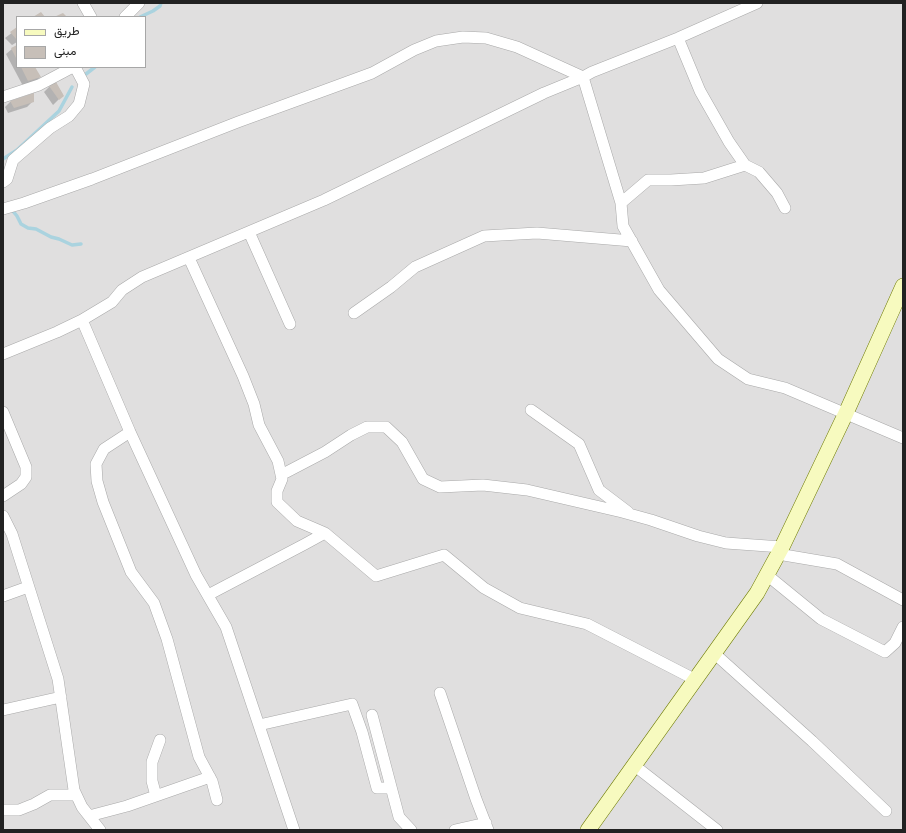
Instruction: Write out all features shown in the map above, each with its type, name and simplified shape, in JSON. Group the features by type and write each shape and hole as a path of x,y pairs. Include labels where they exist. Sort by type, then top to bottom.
{"street":[{"path":"83,3 90,16"},
{"path":"126,16 139,3"},
{"path":"3,354 82,320 112,302 122,290 142,276 189,258 324,200 503,113 583,78 592,72 678,38 757,3"},
{"path":"3,209 92,179 238,122 372,73 414,50 436,41 463,37 486,38 517,47 583,78 621,203 623,226 659,290 718,359 748,379 785,388 903,438"},
{"path":"678,38 700,91 729,142 745,166 759,172 777,193 785,208"},
{"path":"3,97 39,85 72,68"},
{"path":"3,182 7,179 13,160 50,128 68,116 79,104 84,84 75,68"},
{"path":"621,203 648,180 704,178 745,166"},
{"path":"249,232 290,324"},
{"path":"354,313 391,288 415,267 484,236 537,233 632,240"},
{"path":"189,258 243,376 254,404 259,425 278,461 282,479 277,491 277,502 297,521 325,532 376,576 444,555 484,588 520,608 587,624 696,680"},
{"path":"588,830 715,654 757,593 780,550 846,413 903,286"},
{"path":"82,320 130,432 196,574 226,627 294,830"},
{"path":"531,410 578,444 599,490 632,515"},
{"path":"3,412 26,467 26,477 21,484 3,496"},
{"path":"281,475 325,452 351,435 367,427 386,427 402,442 423,479 440,487 483,485 527,490 651,520 698,536 726,543 780,550 837,564 903,600"},
{"path":"130,432 104,449 96,464 97,481 103,502 131,572 154,603 167,639 199,757 210,777 217,800"},
{"path":"3,516 12,534 58,679 74,790 82,807 100,830"},
{"path":"208,595 325,532"},
{"path":"767,574 821,619 885,652 895,643 903,627"},
{"path":"3,596 28,587"},
{"path":"715,654 812,741 886,811"},
{"path":"440,693 487,827 455,830"},
{"path":"3,710 61,697"},
{"path":"259,725 352,704 362,732 377,788 391,788"},
{"path":"372,715 399,817 411,830"},
{"path":"156,796 152,781 152,762 160,740"},
{"path":"635,766 717,830"},
{"path":"89,816 127,806 210,777"},
{"path":"3,810 19,810 50,795 76,795"}],"shaded area":[{"path":"3,3 903,3 903,830 3,830"}],"building":[{"path":"41,12 44,16 35,16"},
{"path":"63,13 66,16 56,16"},
{"path":"16,28 16,39 10,32"},
{"path":"16,46 16,58 11,48"},
{"path":"22,68 36,68 41,77 28,81"},
{"path":"56,82 64,96 59,100 49,86"},
{"path":"34,93 34,102 14,108 10,101"}],"waterway":[{"path":"142,16 153,11 160,6 161,3"},
{"path":"86,74 94,68"},
{"path":"3,159 17,150 59,111 72,87"},
{"path":"12,210 21,224 28,228 36,229 51,237 72,245 81,244"}]}
